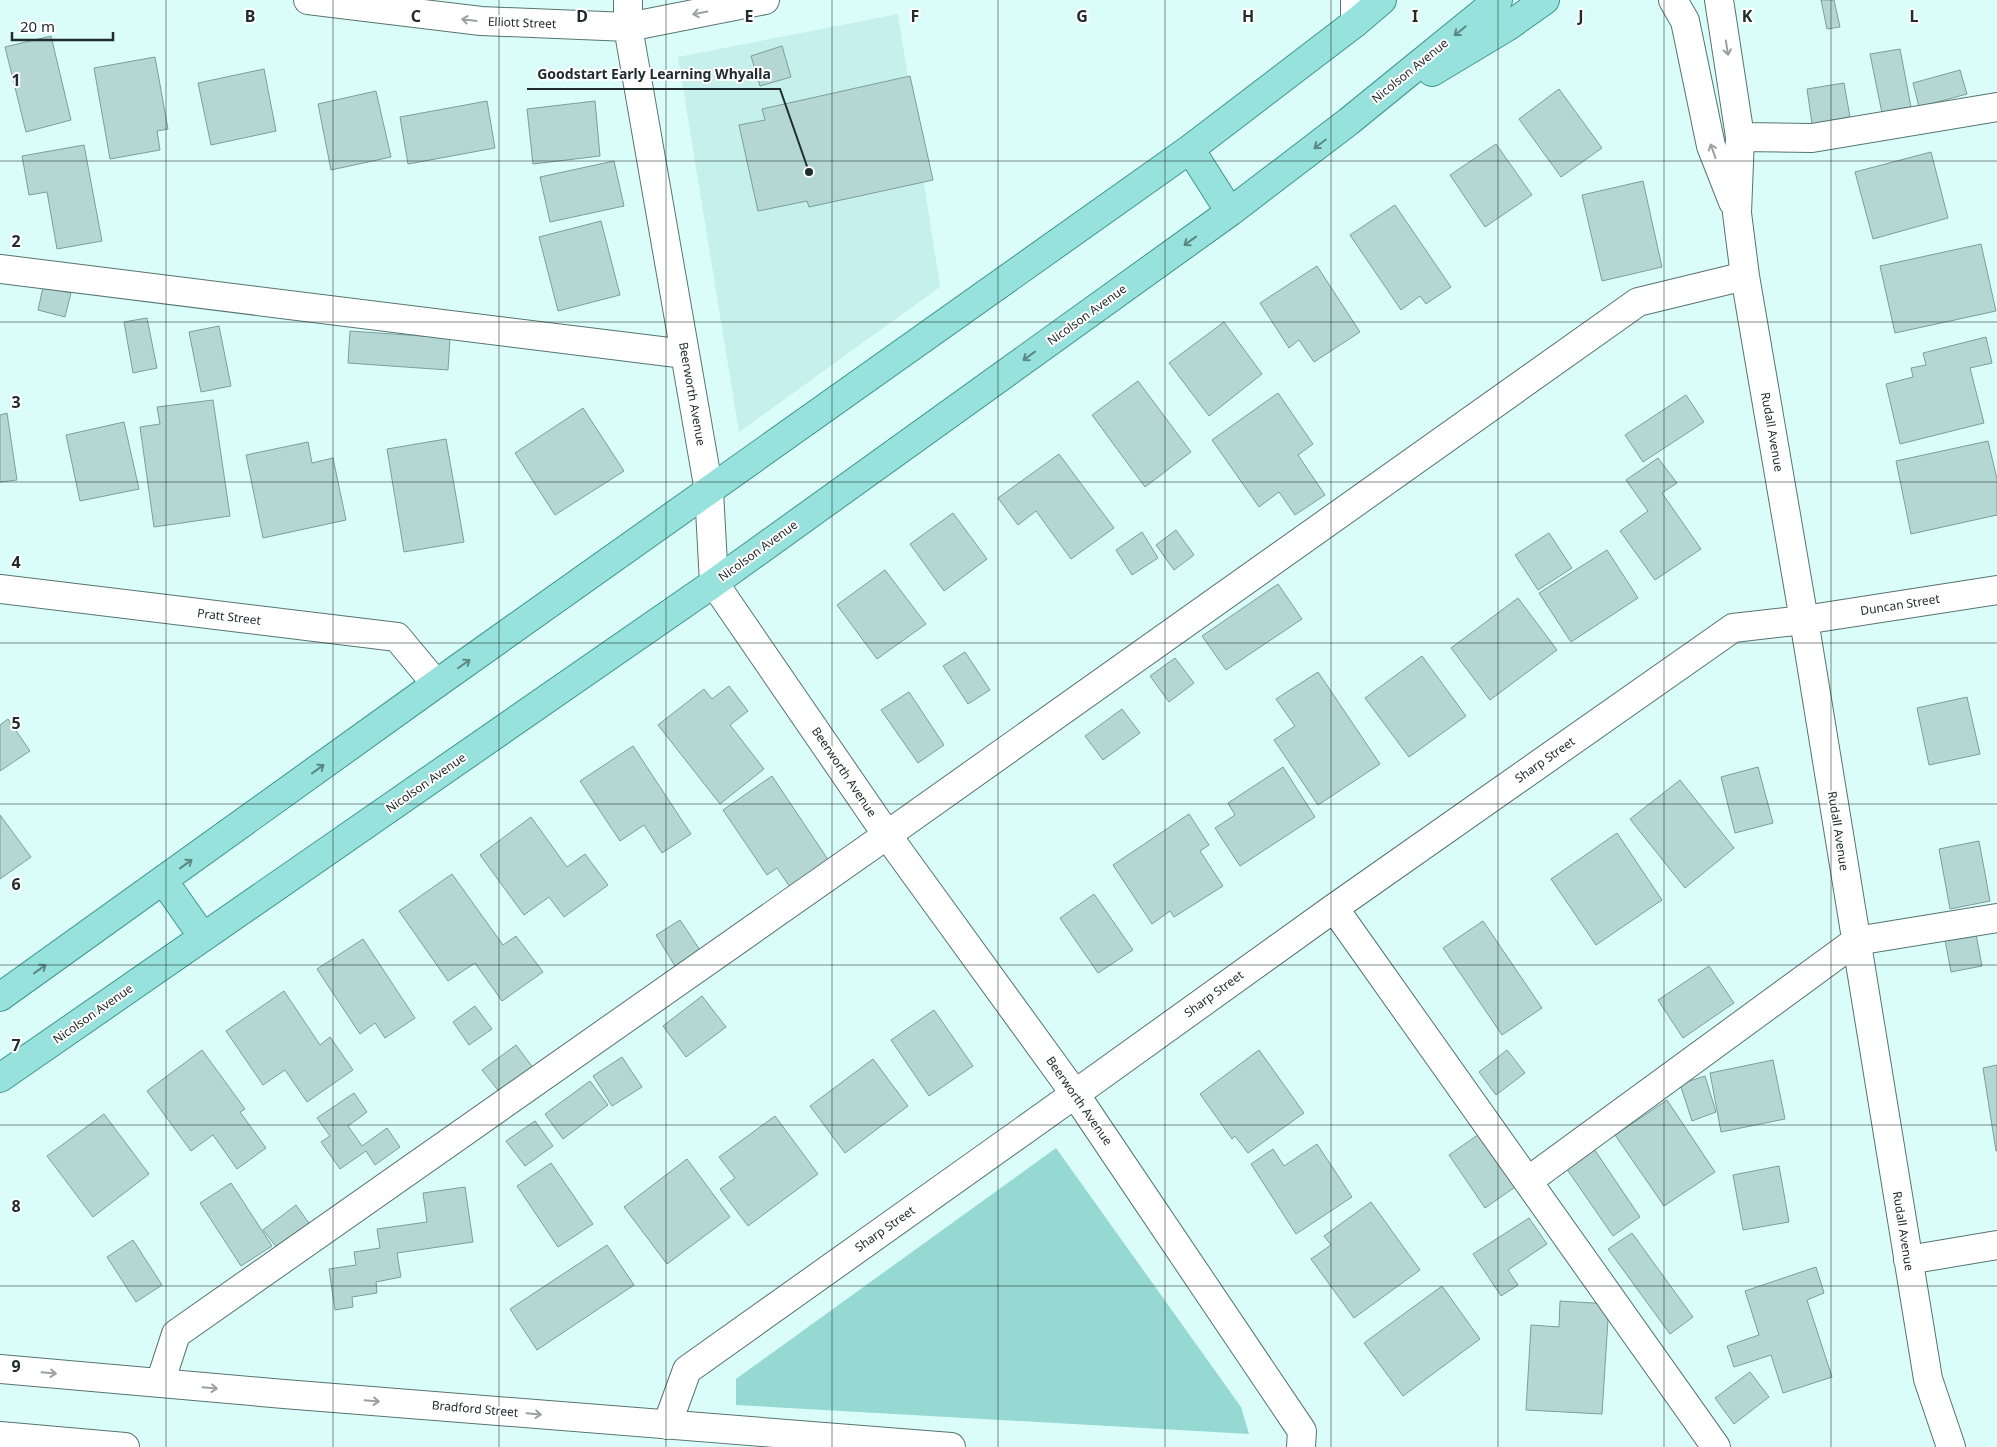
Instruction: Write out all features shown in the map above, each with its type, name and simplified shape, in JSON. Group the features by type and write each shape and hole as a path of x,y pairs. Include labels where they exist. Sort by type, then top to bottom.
{"main road":[{"path":"0,997 436,684 1190,150 1355,12 1382,0"},
{"name":"Nicolson Avenue","path":"0,1078 714,582 1230,212 1348,122 1498,0"},
{"path":"1348,122 1507,27 1545,0"},
{"path":"1190,150 1230,212"},
{"path":"163,880 203,937"}],"street":[{"name":"Elliott Street","path":"308,0 481,21 628,27 765,0"},
{"name":"Beerworth Avenue","path":"628,0 628,27 709,491 714,582 887,834 1075,1094 1302,1431 1301,1447"},
{"name":"Rudall Avenue","path":"1673,0 1685,21 1711,146 1737,213"},
{"name":"Rudall Avenue","path":"1719,0 1740,137 1737,213 1745,276 1804,620 1928,1379 1951,1447"},
{"path":"1740,137 1812,138 1997,107"},
{"path":"0,269 686,354"},
{"path":"160,1383 176,1334 887,834 1638,302 1745,276"},
{"name":"Pratt Street","path":"0,589 397,638 436,684"},
{"name":"Duncan Street","path":"1804,620 1997,590"},
{"name":"Sharp Street","path":"667,1425 687,1370 1334,908 1733,628 1804,620"},
{"path":"1334,908 1716,1447"},
{"path":"1528,1181 1856,941 1997,918"},
{"path":"1908,1260 1997,1245"},
{"name":"Bradford Street","path":"0,1369 951,1447"},
{"path":"0,1436 126,1447"}],"shaded area":[{"path":"898,14 940,287 739,432 678,57"},
{"path":"1056,1148 1241,1407 1249,1434 736,1405 736,1379"}],"building":[{"path":"1821,0 1834,0 1840,27 1827,29"},
{"path":"51,36 71,120 26,132 5,47"},
{"path":"782,46 791,77 760,86 751,56"},
{"path":"1900,49 1911,107 1882,113 1870,54"},
{"path":"155,57 168,129 157,131 160,150 110,159 94,68"},
{"path":"264,69 276,131 211,145 198,83"},
{"path":"1960,70 1967,94 1919,107 1913,83"},
{"path":"910,76 933,180 809,207 807,201 758,211 739,125 765,120 762,109"},
{"path":"1844,83 1850,117 1812,124 1807,89"},
{"path":"1559,89 1602,148 1561,177 1519,119"},
{"path":"376,91 391,157 331,170 318,104"},
{"path":"487,101 495,148 408,164 400,117"},
{"path":"595,101 600,156 533,164 527,109"},
{"path":"1496,144 1532,195 1485,227 1450,175"},
{"path":"84,145 102,241 57,249 47,192 29,195 22,156"},
{"path":"1931,152 1948,218 1873,239 1855,172"},
{"path":"614,161 624,206 550,222 540,177"},
{"path":"1643,181 1662,267 1602,281 1582,195"},
{"path":"1395,205 1451,287 1426,304 1420,296 1401,310 1350,235"},
{"path":"601,221 620,295 558,311 539,237"},
{"path":"1981,244 1996,311 1895,333 1880,266"},
{"path":"1317,266 1360,332 1314,362 1299,340 1289,348 1260,303"},
{"path":"43,287 71,293 65,317 38,310"},
{"path":"147,318 157,368 133,373 124,322"},
{"path":"1224,322 1262,374 1209,416 1169,363"},
{"path":"219,326 231,386 201,392 189,332"},
{"path":"350,331 450,338 448,370 348,363"},
{"path":"1986,337 1992,363 1970,368 1984,423 1900,444 1886,384 1913,377 1911,368 1926,365 1923,353"},
{"path":"1138,381 1191,452 1145,487 1092,415"},
{"path":"1278,393 1313,444 1298,455 1325,495 1295,515 1279,492 1259,507 1212,440"},
{"path":"1686,395 1704,422 1643,462 1625,435"},
{"path":"213,400 230,516 154,527 140,427 160,424 157,407"},
{"path":"583,408 624,471 555,515 515,453"},
{"path":"7,413 17,480 0,482 0,415"},
{"path":"124,422 139,489 80,501 66,435"},
{"path":"446,439 464,542 404,552 387,449"},
{"path":"1988,441 1997,479 1997,515 1911,534 1896,461"},
{"path":"308,442 312,463 333,458 346,520 263,538 246,455"},
{"path":"1059,454 1114,528 1071,559 1036,511 1018,525 998,498"},
{"path":"1658,458 1677,483 1662,493 1701,549 1655,580 1620,531 1648,511 1626,480"},
{"path":"953,513 987,559 944,591 910,544"},
{"path":"1176,530 1194,555 1174,570 1156,545"},
{"path":"1142,532 1158,558 1132,575 1116,550"},
{"path":"1549,533 1572,568 1538,590 1515,555"},
{"path":"1607,550 1638,598 1571,642 1539,593"},
{"path":"885,570 926,624 877,659 837,605"},
{"path":"1278,584 1302,619 1226,670 1202,636"},
{"path":"1518,598 1557,650 1490,700 1451,648"},
{"path":"965,652 990,690 968,704 943,666"},
{"path":"1422,656 1466,716 1409,757 1365,698"},
{"path":"1175,658 1194,683 1169,702 1150,676"},
{"path":"1318,672 1380,764 1318,805 1274,740 1295,726 1276,699"},
{"path":"729,686 748,711 730,725 764,769 720,804 658,725 704,689 712,699"},
{"path":"909,692 944,745 918,763 881,710"},
{"path":"1967,697 1980,754 1929,765 1917,708"},
{"path":"1122,709 1140,733 1103,760 1085,736"},
{"path":"8,719 30,751 0,771 0,725"},
{"path":"633,746 691,834 662,853 644,825 620,841 580,781"},
{"path":"1283,767 1315,817 1240,866 1215,828 1235,815 1228,803"},
{"path":"1758,767 1773,823 1735,833 1721,777"},
{"path":"772,776 831,864 792,890 777,868 767,875 723,810"},
{"path":"1680,780 1734,848 1685,888 1630,819"},
{"path":"1189,814 1209,845 1200,851 1223,886 1174,917 1170,911 1152,924 1113,865"},
{"path":"0,815 31,857 0,879"},
{"path":"531,817 567,867 585,854 608,885 564,917 549,897 524,915 480,855"},
{"path":"1617,833 1662,900 1596,945 1551,879"},
{"path":"1979,841 1990,901 1950,909 1939,849"},
{"path":"452,874 503,945 516,936 543,972 502,1001 475,963 448,981 399,911"},
{"path":"1094,894 1133,950 1098,973 1060,918"},
{"path":"680,920 700,950 675,966 656,935"},
{"path":"1483,921 1542,1008 1502,1035 1443,948"},
{"path":"1976,934 1982,966 1951,972 1945,940"},
{"path":"363,939 415,1018 385,1038 375,1023 360,1034 317,969"},
{"path":"1709,966 1734,1003 1683,1038 1658,1000"},
{"path":"284,991 320,1045 330,1037 353,1070 307,1102 285,1070 263,1085 226,1031"},
{"path":"702,996 726,1027 686,1057 663,1026"},
{"path":"475,1006 492,1029 469,1045 453,1022"},
{"path":"934,1010 973,1066 929,1096 891,1040"},
{"path":"516,1045 534,1069 501,1094 482,1070"},
{"path":"202,1050 245,1109 240,1112 266,1148 237,1169 213,1135 191,1151 147,1091"},
{"path":"1259,1050 1304,1113 1248,1153 1235,1136 1232,1139 1200,1094"},
{"path":"1507,1050 1525,1073 1496,1095 1479,1072"},
{"path":"622,1057 642,1087 612,1106 593,1076"},
{"path":"873,1059 908,1106 845,1153 810,1106"},
{"path":"1773,1060 1785,1119 1721,1132 1710,1073"},
{"path":"1997,1065 1997,1151 1996,1151 1983,1068"},
{"path":"1705,1076 1716,1112 1692,1121 1680,1084"},
{"path":"590,1081 608,1105 563,1139 545,1114"},
{"path":"354,1093 367,1112 348,1126 362,1146 387,1128 400,1147 375,1165 366,1151 340,1169 321,1142 330,1136 317,1118"},
{"path":"1667,1100 1715,1172 1664,1206 1615,1135"},
{"path":"104,1114 149,1174 93,1217 47,1156"},
{"path":"775,1116 818,1174 748,1226 720,1189 735,1178 719,1157"},
{"path":"535,1121 553,1146 525,1166 506,1141"},
{"path":"1482,1132 1518,1185 1485,1208 1449,1155"},
{"path":"1317,1144 1352,1197 1296,1234 1251,1164 1273,1149 1284,1166"},
{"path":"1592,1146 1640,1217 1613,1236 1564,1165"},
{"path":"687,1159 730,1217 667,1264 624,1207"},
{"path":"551,1163 593,1224 558,1247 517,1186"},
{"path":"1779,1166 1789,1222 1743,1230 1733,1175"},
{"path":"231,1183 272,1246 241,1266 200,1203"},
{"path":"465,1187 473,1242 397,1253 401,1277 376,1282 377,1293 352,1297 353,1307 335,1310 329,1269 356,1265 354,1252 380,1248 377,1229 427,1222 423,1193"},
{"path":"1371,1202 1420,1270 1354,1318 1311,1259 1331,1245 1324,1236"},
{"path":"296,1205 313,1229 281,1253 263,1230"},
{"path":"1529,1218 1547,1244 1508,1270 1518,1285 1501,1296 1473,1254"},
{"path":"1632,1233 1693,1317 1670,1334 1608,1249"},
{"path":"133,1240 162,1285 136,1302 107,1257"},
{"path":"607,1245 634,1285 537,1350 510,1309"},
{"path":"1816,1267 1824,1293 1807,1300 1832,1377 1783,1393 1771,1355 1734,1367 1727,1346 1759,1335 1745,1291"},
{"path":"1442,1286 1480,1339 1403,1396 1364,1343"},
{"path":"1560,1301 1609,1304 1602,1414 1526,1410 1531,1325 1559,1327"},
{"path":"1750,1372 1769,1397 1734,1424 1715,1398"}],"place":[{"name":"Goodstart Early Learning Whyalla","path":"809,172"}]}
